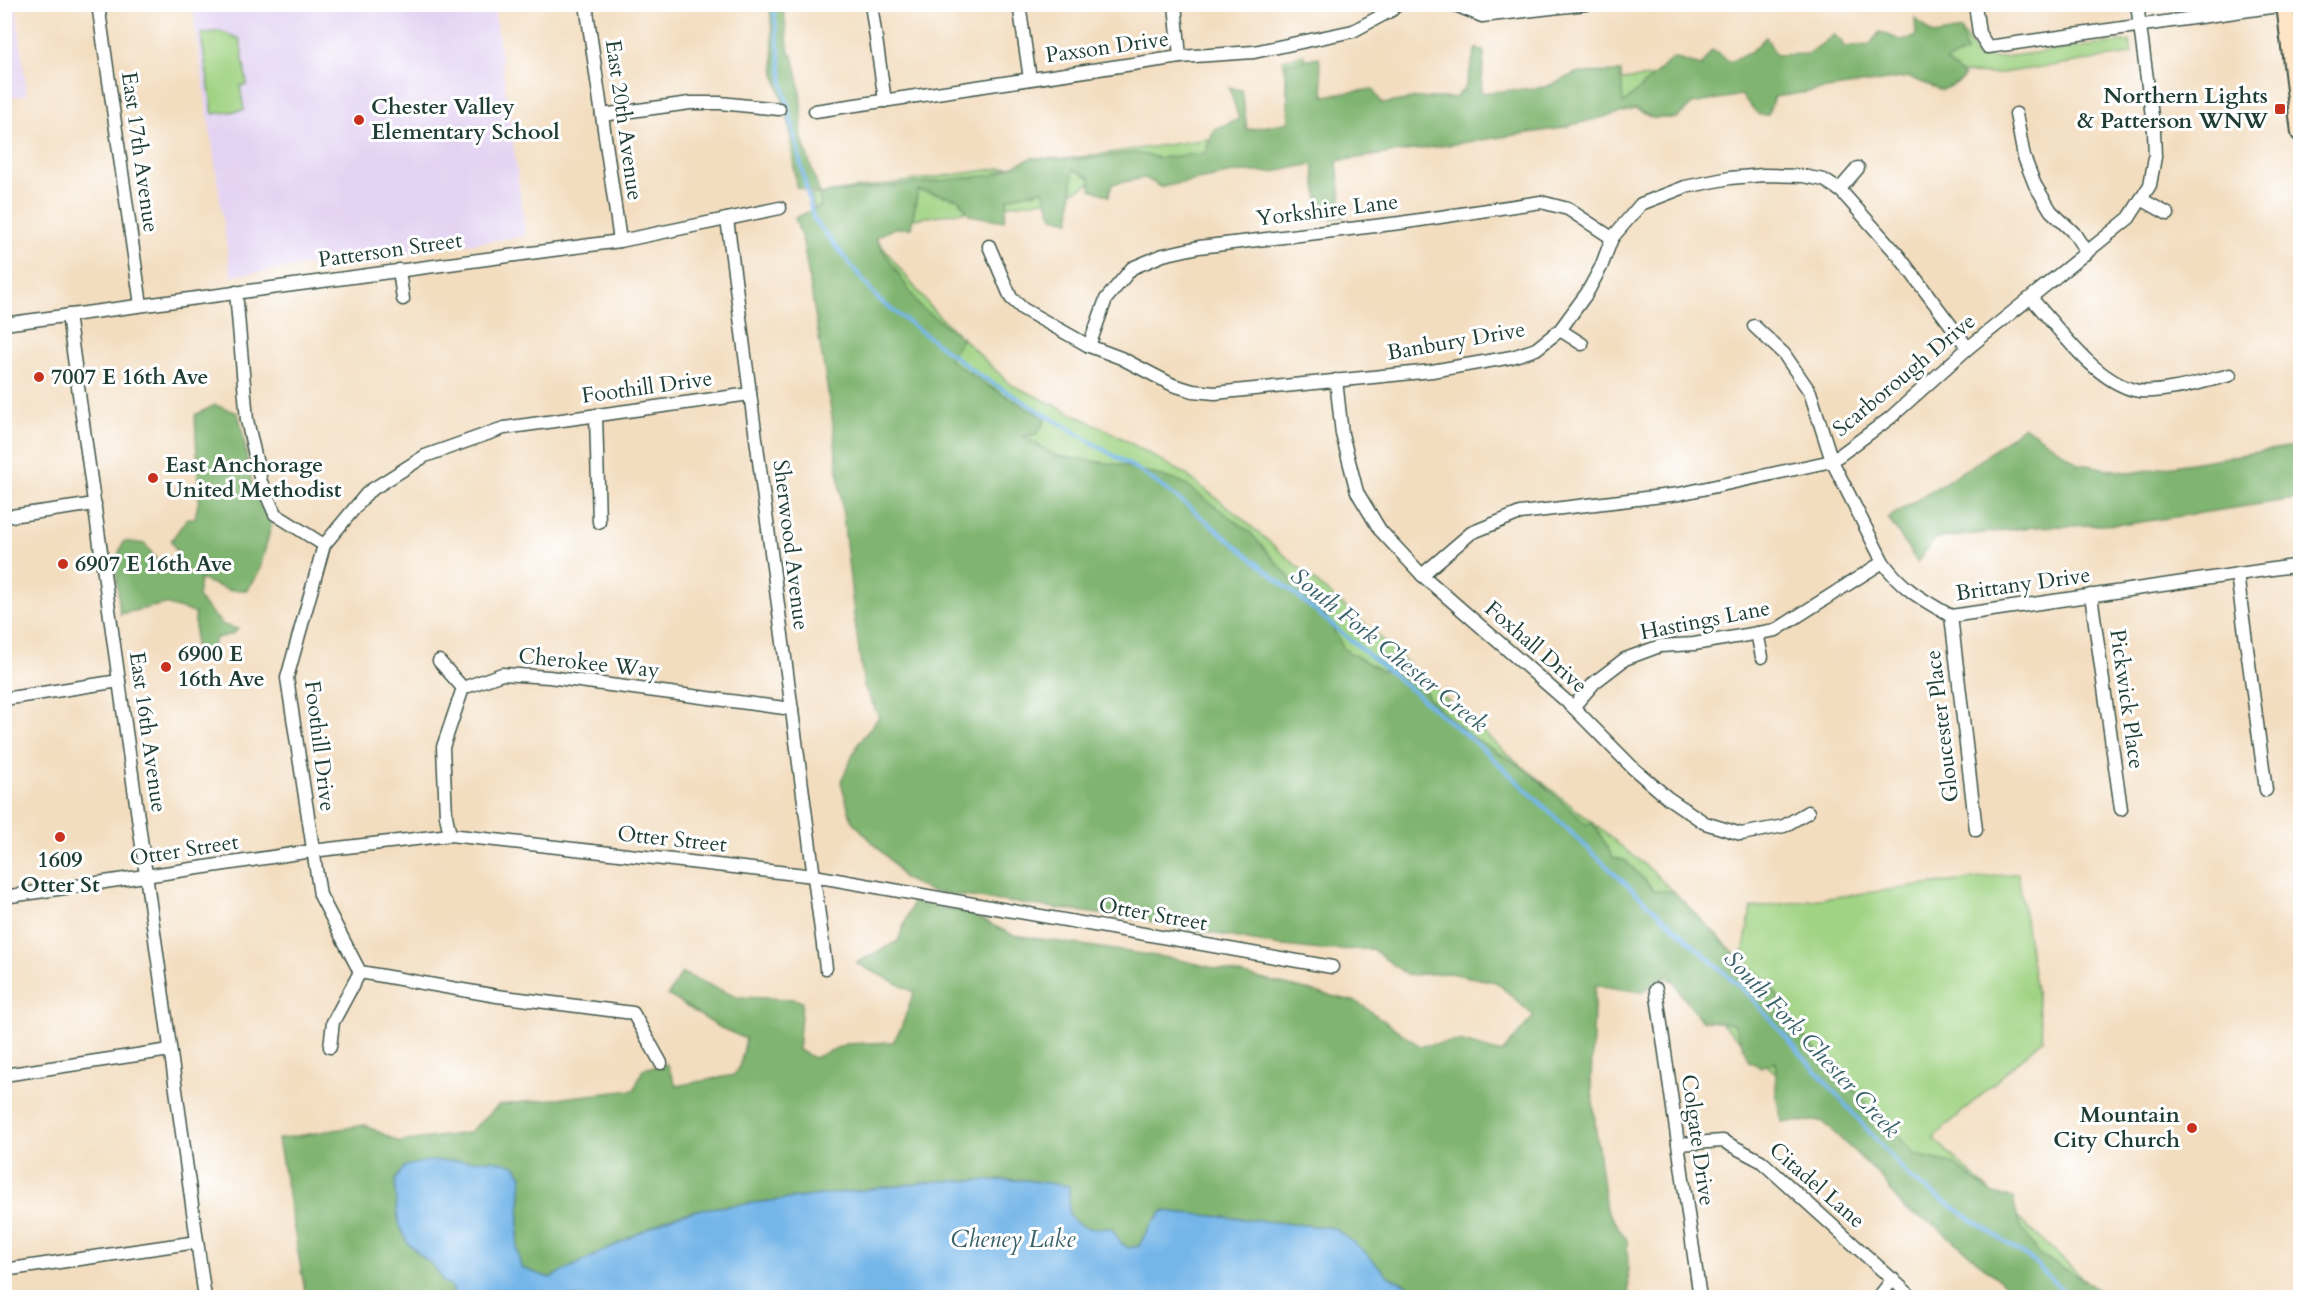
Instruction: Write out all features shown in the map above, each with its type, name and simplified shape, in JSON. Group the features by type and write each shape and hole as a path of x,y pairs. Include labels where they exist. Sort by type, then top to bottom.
{"main road":[{"path":"2285,5 2301,133"}],"street":[{"name":"East 17th Avenue","path":"98,4 141,305"},
{"name":"East 20th Avenue","path":"586,4 620,241"},
{"path":"871,4 885,101"},
{"path":"1019,4 1030,79"},
{"path":"1175,4 1180,57"},
{"path":"1453,4 1482,16 1586,4"},
{"path":"1975,4 1979,33 1988,47 2285,5"},
{"name":"Scarborough Drive","path":"1422,575 1471,533 1520,513 1679,494 1832,461 1890,418 1968,348 2129,218 2150,185 2155,157 2137,4"},
{"name":"Paxson Drive","path":"815,111 1180,57 1254,52 1353,31 1392,6"},
{"path":"602,115 690,103 720,103 779,110"},
{"path":"2016,114 2024,157 2035,185 2051,211 2074,233 2087,253"},
{"path":"1839,189 1858,168"},
{"name":"Banbury Drive","path":"989,246 1011,298 1023,309 1089,346 1121,358 1173,385 1192,391 1215,393 1432,371 1512,357 1536,349 1560,330 1587,293 1601,267 1612,237 1641,204 1685,187 1730,178 1763,175 1803,176 1824,180 1839,189 1898,255 1968,348"},
{"path":"2141,199 2168,214"},
{"name":"Yorkshire Lane","path":"1089,346 1106,299 1132,268 1163,255 1199,247 1400,223 1541,202 1568,209 1612,237"},
{"name":"Patterson Street","path":"4,324 620,241 780,208"},
{"name":"Sherwood Avenue","path":"727,219 826,968"},
{"path":"399,270 404,299"},
{"path":"236,292 247,420 261,482 275,514 324,545"},
{"path":"2031,298 2100,373 2127,387 2135,390 2153,390 2230,375"},
{"name":"East 16th Avenue","path":"68,315 205,1298"},
{"name":"Brittany Drive","path":"1754,326 1784,354 1810,392 1832,461 1883,562 1892,575 1913,595 1951,616 2301,565"},
{"path":"1560,330 1582,344"},
{"name":"Foxhall Drive","path":"1336,380 1342,434 1357,492 1380,530 1422,575 1573,707 1659,791 1705,823 1741,834 1784,826 1808,812"},
{"name":"Foothill Drive","path":"360,972 320,895 287,678 324,545 368,492 425,456 504,428 750,394"},
{"path":"596,415 599,522"},
{"path":"4,517 94,504"},
{"name":"Hastings Lane","path":"1573,707 1595,682 1625,659 1660,646 1694,644 1776,630 1883,562"},
{"path":"2237,574 2266,790"},
{"name":"Pickwick Place","path":"2091,596 2121,809"},
{"name":"Gloucester Place","path":"1951,616 1976,830"},
{"path":"1756,633 1762,657"},
{"path":"439,661 463,688 443,747 446,816 450,836"},
{"name":"Cherokee Way","path":"463,688 502,674 549,677 792,709"},
{"path":"4,699 119,681"},
{"name":"Otter Street","path":"4,897 312,851 450,836 814,876 1332,967"},
{"path":"330,1047 333,1022 360,972 497,996 633,1013 661,1063"},
{"name":"Colgate Drive","path":"1656,989 1700,1298"},
{"path":"4,1076 170,1050"},
{"name":"Citadel Lane","path":"1678,1144 1723,1141 1761,1161 1913,1298"},
{"path":"4,1270 197,1242"},
{"path":"1878,1298 1893,1279"}],"shaded area":[{"path":"4,5 16,5 27,95 5,98"},
{"name":"Chester Valley Elementary School","path":"192,5 494,5 526,236 231,276"}],"green space":[{"path":"4,5 7,5 11,51 5,65"},
{"path":"770,5 783,5 789,53 793,56 799,82 801,136 820,194 993,175 1031,158 1075,159 1136,153 1160,158 1205,153 1214,129 1239,119 1229,87 1242,90 1247,130 1289,122 1286,63 1319,57 1324,96 1373,89 1382,104 1417,98 1455,98 1465,88 1476,48 1484,52 1481,93 1546,87 1576,73 1621,72 1623,104 1673,58 1701,66 1712,50 1730,62 1751,52 1766,37 1776,55 1808,54 1834,35 1844,47 1869,45 1880,32 1900,40 1916,37 1915,18 1933,35 1961,30 1966,52 1946,61 1964,76 1959,82 1942,90 1908,77 1774,97 1768,115 1759,115 1741,95 1692,104 1677,118 1652,118 1636,109 1556,129 1337,161 1343,217 1321,219 1313,164 1273,172 1239,172 1161,187 1145,178 1112,184 1109,196 1091,189 1090,178 1073,169 1070,221 1053,217 1043,190 1008,198 1004,221 970,215 958,199 918,190 911,228 894,228 875,238 920,307 963,338 949,359 989,386 1046,419 1036,435 1023,436 1056,456 1121,465 1182,482 1250,532 1304,594 1323,610 1344,649 1381,671 1415,671 1430,700 1469,735 1527,770 1586,824 1594,824 1613,857 1626,861 1655,891 1673,891 1742,961 1769,983 1805,1038 1916,1155 1952,1163 1993,1194 2013,1198 2019,1224 2040,1255 2085,1280 2106,1297 2020,1297 1936,1226 1904,1209 1880,1176 1822,1121 1782,1122 1776,1095 1776,1062 1760,1067 1749,1061 1734,1024 1701,1020 1669,973 1642,992 1595,985 1591,1080 1596,1132 1606,1210 1627,1240 1629,1297 1432,1297 1388,1276 1363,1250 1334,1228 1163,1211 1148,1229 1139,1246 1129,1248 1122,1244 1111,1228 1083,1226 1069,1216 1069,1186 1025,1180 940,1181 702,1209 669,1218 550,1278 521,1268 517,1249 522,1176 407,1241 439,1270 443,1282 451,1286 456,1297 306,1297 278,1139 365,1125 399,1142 468,1133 499,1105 634,1090 643,1069 667,1064 676,1086 734,1075 740,1066 746,1039 719,1027 668,995 682,973 737,997 794,999 802,1002 798,1050 814,1058 846,1044 893,1042 901,1028 914,992 856,963 898,941 913,902 965,912 1013,935 1176,959 1357,1002 1420,1046 1459,1041 1502,1053 1534,1016 1496,982 1449,973 1407,975 1372,949 1322,950 1275,945 1138,919 933,892 904,879 892,862 852,821 841,782 858,744 879,717 864,686 832,416 803,242 795,218 821,206 819,194 796,187 789,123 775,74"},
{"path":"220,31 240,39 247,85 240,86 244,110 213,114 201,34"},
{"path":"1964,34 1977,57 1995,58 2129,41 2132,54 1995,74 1890,70 1095,181 1060,198 893,222 875,237 932,309 1010,384 1109,431 1185,474 1238,515 1359,619 1505,752 1652,871 1742,960 1751,908 2018,873 2043,1039 1933,1138 2103,1297 2019,1297 1675,981 1574,951 866,589 811,210 815,211 811,195 1292,127 1283,60 1304,55 1317,122 1460,98 1704,71"},
{"path":"215,405 238,413 252,484 263,511 272,523 259,572 247,590 228,590 200,579 198,598 223,625 238,629 232,634 216,638 206,660 195,659 195,613 165,604 120,614 115,562 124,541 145,544 161,566 176,566 179,555 171,541 187,518 195,518 199,499 195,415"},
{"path":"2024,426 2080,464 2131,473 2300,445 2300,498 2128,524 2032,527 1935,539 1917,562 1888,518 1981,460"}],"water":[{"name":"Cheney Lake","path":"492,1160 515,1165 522,1176 517,1249 521,1268 550,1278 669,1218 702,1209 940,1181 1025,1180 1069,1186 1069,1216 1083,1227 1111,1228 1122,1244 1129,1248 1139,1246 1148,1229 1163,1211 1334,1228 1363,1250 1388,1276 1432,1297 456,1297 451,1286 443,1282 432,1265 416,1251 402,1233 396,1203 395,1180 405,1166 427,1161"}],"waterway":[{"name":"South Fork Chester Creek","path":"773,4 783,84 813,218 879,300 979,375 1143,473 1188,506 1484,750 1615,874 1748,994 1910,1178 2033,1261 2070,1298"}],"place":[{"name":"Northern Lights & Patterson WNW","path":"2280,109"},
{"name":"Chester Valley Elementary School","path":"359,120"},
{"name":"7007 E 16th Ave","path":"39,377"},
{"name":"East Anchorage United Methodist","path":"153,478"},
{"name":"6907 E 16th Ave","path":"63,564"},
{"name":"6900 E 16th Ave","path":"166,667"},
{"name":"1609 Otter St","path":"60,837"},
{"name":"Mountain City Church","path":"2192,1128"}]}
